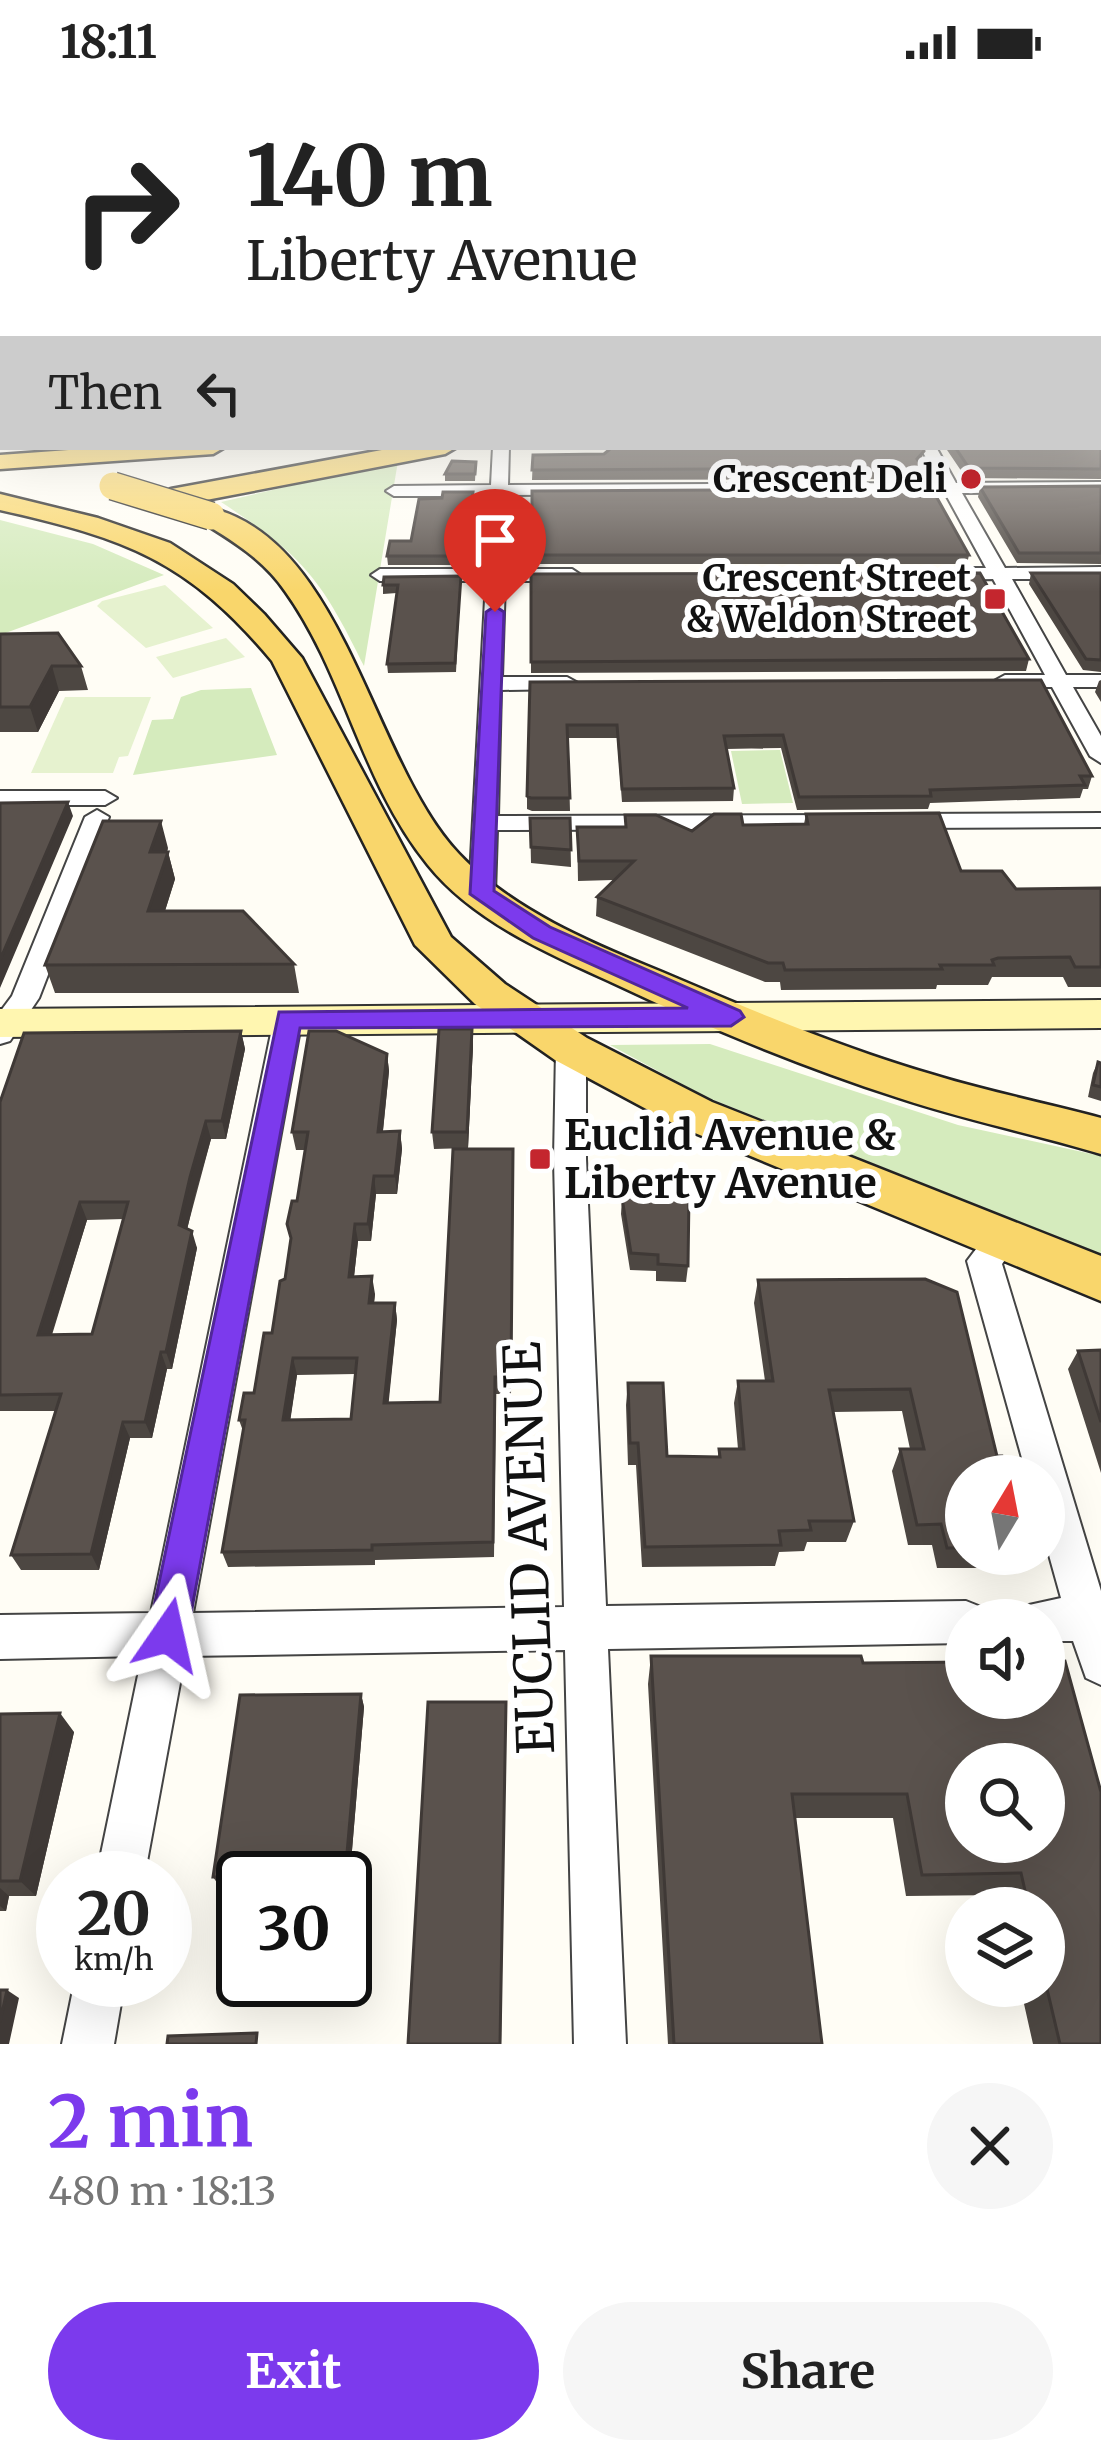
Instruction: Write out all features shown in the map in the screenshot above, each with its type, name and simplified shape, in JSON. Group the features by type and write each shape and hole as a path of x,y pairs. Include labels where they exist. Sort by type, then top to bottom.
{"main road":[{"path":"0,461 168,450"},
{"path":"0,502 135,501 206,494 430,450"},
{"path":"0,472 113,486 211,516 254,539 286,567 315,610 400,804 422,836 482,894 542,932 731,1017 918,1088 1101,1136"},
{"path":"0,502 117,528 170,552 217,584 256,619 286,658 435,946 522,1017 695,1114 1101,1279"}],"street":[{"path":"482,894 501,450"},
{"path":"930,450 1101,756"},
{"path":"394,491 1101,487"},
{"path":"916,574 1101,573"},
{"path":"380,575 587,575"},
{"path":"991,681 1101,681"},
{"path":"492,683 600,683"},
{"path":"0,798 101,807 25,998 3,1027"},
{"path":"488,824 1101,820"},
{"path":"3,1027 289,1019 1101,1013"},
{"path":"125,1851 289,1019"},
{"name":"EUCLID AVENUE","path":"572,1049 570,1159 600,2044"},
{"path":"1004,1238 984,1262 1095,1619 1101,1663"},
{"path":"1065,1620 1095,1619"},
{"path":"0,1637 945,1622"},
{"path":"88,2044 95,2007"}],"green space":[{"path":"398,461 364,666 307,571 221,502"},
{"path":"0,520 93,544 164,575 0,635"},
{"path":"165,585 213,628 146,648 97,606 102,601"},
{"path":"226,638 245,657 173,678 156,657"},
{"path":"251,688 277,755 133,775 152,720 173,719 181,697 201,690"},
{"path":"65,697 151,697 128,756 119,757 113,773 31,773"},
{"path":"780,750 793,803 742,804 731,751"},
{"path":"710,1044 958,1125 1101,1156 1101,1254 706,1097 610,1045"}],"building":[{"path":"609,450 924,451 917,459 922,468 532,470 533,455 604,454"},
{"path":"957,450 1101,450 1101,469 969,468"},
{"path":"452,461 476,462 475,474 445,474"},
{"path":"1101,486 1101,553 1019,553 980,487"},
{"path":"932,489 969,555 532,555 532,491"},
{"path":"443,492 473,492 463,556 387,556 390,541 411,541 419,499 442,498"},
{"path":"980,573 1029,659 531,662 531,574"},
{"path":"1031,573 1101,573 1101,660 1086,659"},
{"path":"461,576 455,663 387,664 398,585 383,585 384,577"},
{"path":"58,633 81,666 52,666 30,707 0,707 0,634"},
{"path":"1041,680 1092,776 1080,776 1085,785 930,790 931,796 799,797 783,735 724,736 734,788 622,789 617,725 567,725 570,798 527,796 530,682"},
{"path":"68,802 0,960 0,803"},
{"path":"939,813 961,871 1002,871 1016,889 1101,888 1101,967 1075,967 1070,957 998,958 992,960 994,965 940,965 942,969 785,970 783,963 768,963 597,897 634,861 579,861 577,827 626,827 625,815 656,815 692,831 714,814 741,814 743,825 808,824 806,814"},
{"path":"530,818 570,818 571,850 531,847"},
{"path":"103,821 161,821 150,852 168,852 148,911 243,911 294,964 45,965"},
{"path":"439,1029 472,1029 467,1132 432,1132"},
{"path":"241,1031 222,1121 206,1121 190,1177 179,1225 192,1231 166,1352 161,1352 145,1422 123,1422 91,1554 11,1555 61,1394 0,1395 0,1102 24,1033","holes":["80,1202 128,1202 92,1334 38,1335"]},
{"path":"309,1031 336,1031 387,1054 378,1132 400,1131 395,1176 374,1176 368,1224 355,1224 349,1277 372,1276 369,1303 395,1303 384,1403 440,1402 453,1149 513,1149 511,1377 495,1377 493,1542 222,1552 245,1420 239,1420 244,1393 254,1393 264,1333 272,1333 280,1281 285,1279 291,1238 287,1224 292,1201 297,1201 308,1132 292,1132","holes":["293,1358 357,1358 351,1419 283,1420"]},
{"path":"1101,1063 1101,1087 1093,1085"},
{"path":"689,1195 688,1266 658,1264 658,1255 631,1253 622,1198"},
{"path":"925,1279 957,1292 997,1455 945,1455 945,1540 941,1524 917,1525 900,1449 924,1449 910,1389 829,1390 854,1521 809,1521 811,1530 779,1531 781,1545 645,1547 638,1443 630,1443 628,1383 663,1383 667,1456 720,1457 719,1449 744,1449 738,1381 773,1381 758,1280"},
{"path":"1101,1350 1101,1422 1078,1351"},
{"path":"651,1656 861,1656 863,1663 945,1662 945,1719 1065,1719 1065,1661 1101,1792 1101,2044 1060,2044 1051,2007 1065,2007 1065,1887 1024,1887 1021,1873 922,1875 907,1794 792,1794 822,2044 674,2044"},
{"path":"361,1694 347,1851 217,1851 240,1695"},
{"path":"428,1702 506,1702 500,2044 408,2044"},
{"path":"60,1713 20,1881 0,1881 0,1714"},
{"path":"0,1990 7,1990 0,2022"},
{"path":"257,2033 256,2044 167,2044 168,2036"}],"place":[{"name":"Crescent Deli","path":"971,479"},
{"name":"Crescent Street & Weldon Street","path":"995,599"},
{"name":"Euclid Avenue & Liberty Avenue","path":"540,1159"}],"route":[{"path":"168,1635 289,1019 731,1017 542,932 482,894 495,612"}]}
